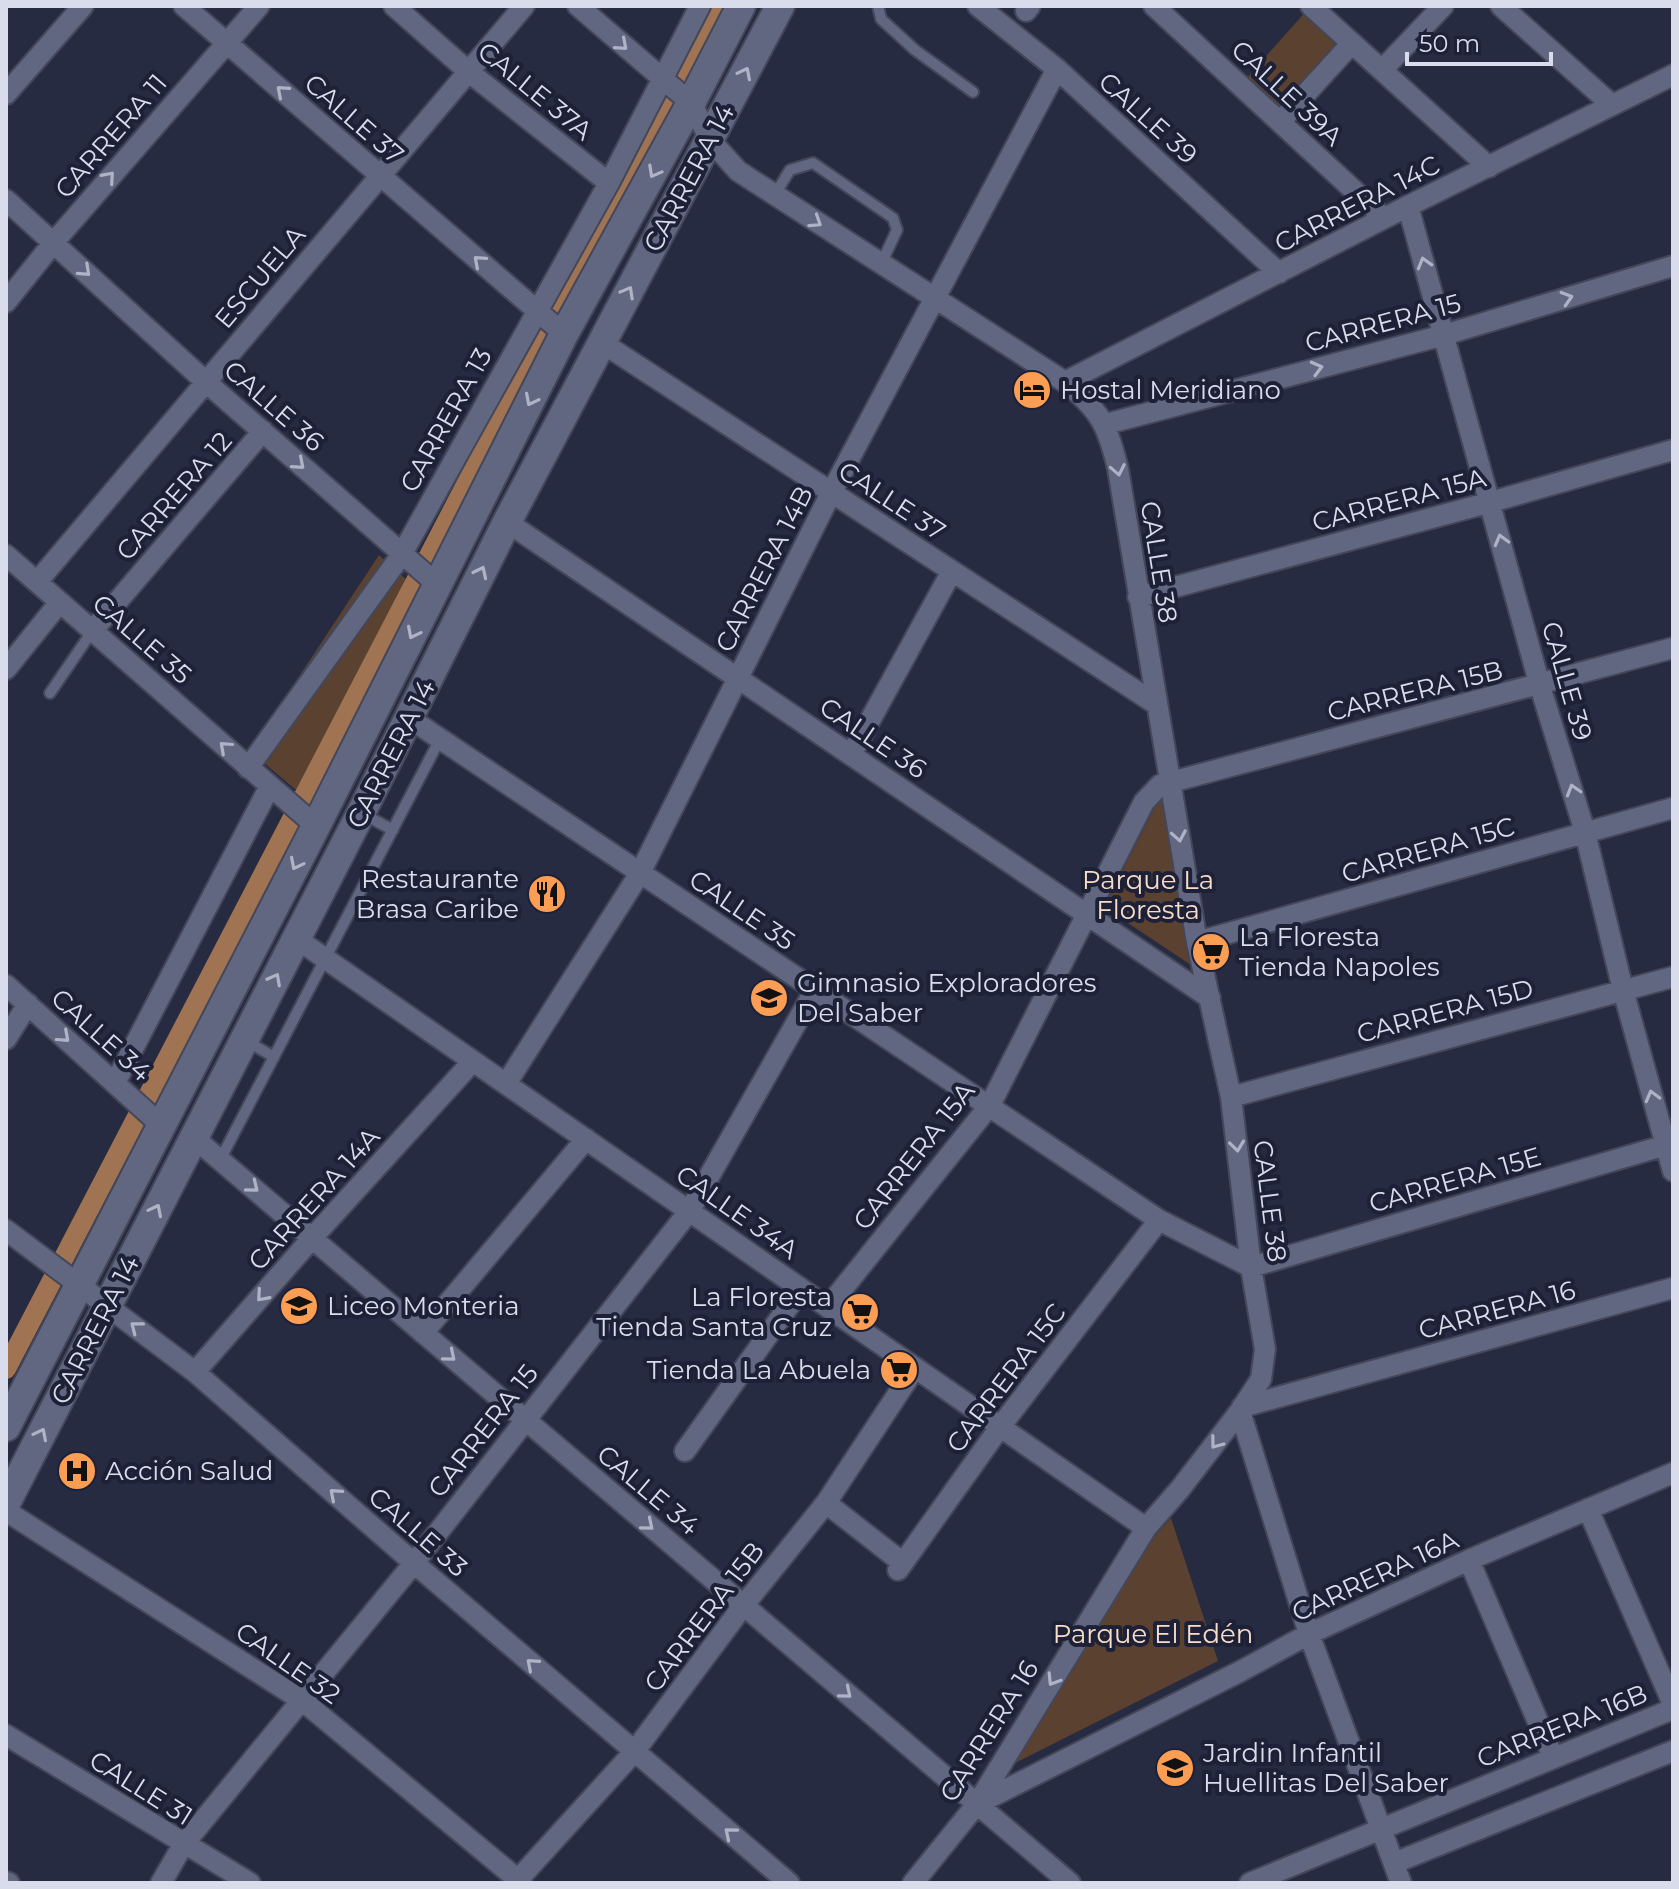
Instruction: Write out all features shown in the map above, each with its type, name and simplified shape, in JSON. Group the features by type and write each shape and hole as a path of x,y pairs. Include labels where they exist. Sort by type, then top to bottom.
{"main road":[{"name":"CARRERA 14","path":"6,1427 73,1278 559,330 675,90 741,6"},
{"name":"CARRERA 14","path":"6,1503 297,939 507,522 780,6"}],"street":[{"path":"6,94 83,6"},
{"name":"CALLE 37","path":"184,6 559,330"},
{"name":"CARRERA 11","path":"6,302 54,242 259,6"},
{"name":"CALLE 37A","path":"394,6 469,72 609,183"},
{"name":"ESCUELA","path":"37,582 524,6"},
{"name":"CALLE 38","path":"578,6 675,90 711,141 738,171 1065,382 1086,398 1106,424 1118,469 1197,942 1231,1097 1251,1267 1265,1349 1261,1379"},
{"name":"CARRERA 13","path":"248,768 404,556 609,183 675,90 700,6"},
{"name":"CALLE 39","path":"978,6 1057,69 1279,273"},
{"name":"CALLE 39A","path":"1154,6 1384,218"},
{"path":"1311,6 1489,167"},
{"path":"1382,70 1443,6"},
{"path":"1501,6 1612,105"},
{"path":"1280,122 1352,43"},
{"name":"CARRERA 14B","path":"506,1084 640,873 831,493 1057,69"},
{"name":"CARRERA 14C","path":"1065,382 1384,218 1673,75"},
{"name":"CALLE 36","path":"6,200 206,382 432,580"},
{"name":"CALLE 39","path":"1408,206 1540,686 1585,832 1623,990 1670,1144 1673,1171"},
{"name":"CARRERA 15","path":"1106,424 1444,335 1673,266"},
{"name":"CALLE 37","path":"601,342 1156,704"},
{"name":"CARRERA 12","path":"93,630 263,431"},
{"name":"CARRERA 15A","path":"1138,597 1673,450"},
{"name":"CALLE 36","path":"507,522 1210,998"},
{"name":"CALLE 35","path":"6,555 310,820"},
{"path":"851,755 952,571"},
{"path":"6,669 60,602"},
{"name":"CARRERA 15B","path":"1170,781 1540,686 1673,648"},
{"name":"CALLE 35","path":"409,718 1159,1220 1251,1267"},
{"name":"CARRERA 15A","path":"828,1307 990,1105 1144,802 1160,785 1170,781"},
{"path":"120,1087 277,792"},
{"name":"CARRERA 15C","path":"1197,942 1673,808"},
{"name":"CALLE 34A","path":"297,939 1146,1528"},
{"name":"CARRERA 15D","path":"1231,1097 1673,977"},
{"name":"CALLE 34","path":"6,985 155,1119"},
{"name":"CARRERA 15","path":"161,1883 183,1845 414,1563 690,1210 815,990"},
{"path":"6,1039 28,1004"},
{"name":"CARRERA 14A","path":"195,1372 473,1061"},
{"name":"CALLE 34","path":"193,1137 1070,1883"},
{"path":"423,1333 586,1139"},
{"name":"CARRERA 15E","path":"1251,1267 1670,1144"},
{"name":"CARRERA 15C","path":"826,1503 900,1566 1000,1427 1159,1220"},
{"name":"CALLE 33","path":"6,1230 195,1372 789,1883"},
{"name":"CARRERA 16","path":"1241,1409 1673,1288"},
{"path":"685,1451 801,1289"},
{"name":"CARRERA 15B","path":"518,1882 634,1752 743,1606 826,1503 915,1368"},
{"name":"CARRERA 16","path":"913,1883 977,1804 1146,1528 1180,1489 1261,1379"},
{"path":"1241,1409 1309,1634 1401,1883"},
{"name":"CARRERA 16A","path":"977,1804 1309,1634 1469,1560 1673,1473"},
{"path":"1588,1509 1673,1706"},
{"name":"CALLE 32","path":"6,1511 303,1701 518,1882"},
{"path":"1469,1560 1553,1757"},
{"name":"CARRERA 16B","path":"1250,1883 1673,1706"},
{"name":"CALLE 31","path":"6,1735 250,1883"},
{"path":"1394,1863 1673,1751"}],"lane":[{"path":"878,6 881,19 915,50 973,92"},
{"path":"774,196 790,170 813,163 893,218 897,230 881,264"},
{"path":"50,693 93,630"},
{"path":"220,1160 440,739"},
{"path":"361,813 393,830"},
{"path":"244,1039 274,1057"}],"green space":[{"path":"1309,8 1346,43 1283,115 1244,81"},
{"path":"379,555 419,591 310,802 250,751"},
{"name":"Parque La Floresta","path":"1162,793 1194,967 1104,907"},
{"name":"Parque El Edén","path":"1171,1518 1218,1661 1011,1765 1144,1548"}],"waterway":[{"path":"6,1369 561,302 723,6"}],"place":[{"name":"Hostal Meridiano","path":"1032,390"},
{"name":"Restaurante Brasa Caribe","path":"547,894"},
{"name":"La Floresta Tienda Napoles","path":"1211,952"},
{"name":"Gimnasio Exploradores Del Saber","path":"769,998"},
{"name":"Liceo Monteria","path":"299,1306"},
{"name":"La Floresta Tienda Santa Cruz","path":"860,1312"},
{"name":"Tienda La Abuela","path":"899,1370"},
{"name":"Acción Salud","path":"77,1471"},
{"name":"Jardin Infantil Huellitas Del Saber","path":"1175,1768"}]}
